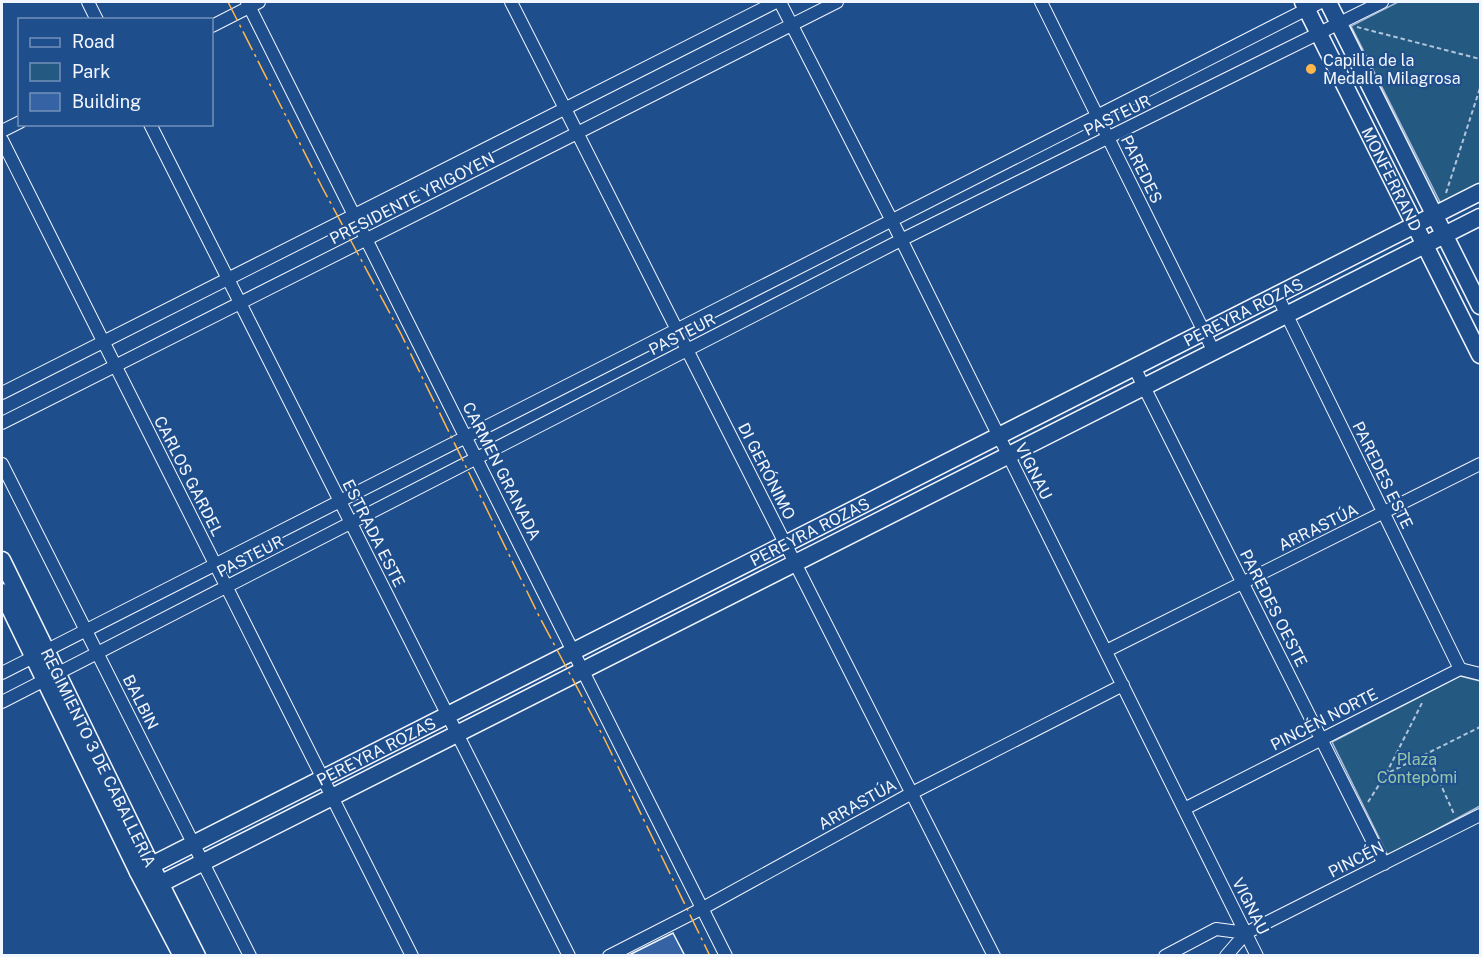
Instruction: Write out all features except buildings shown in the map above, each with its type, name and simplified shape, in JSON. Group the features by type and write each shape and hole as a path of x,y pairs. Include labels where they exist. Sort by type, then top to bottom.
{"street":[{"path":"88,2 96,18"},
{"name":"DI GERÓNIMO","path":"511,2 994,956"},
{"name":"PRESIDENTE YRIGOYEN","path":"2,393 776,2"},
{"name":"VIGNAU","path":"780,2 891,219 1257,956"},
{"name":"PRESIDENTE YRIGOYEN","path":"2,423 837,2"},
{"name":"PAREDES","path":"1041,2 1214,352"},
{"name":"MONFERRAND","path":"1328,2 1345,25 1480,306"},
{"name":"PASTEUR","path":"2,702 901,240 1319,33 1345,25 1382,2"},
{"path":"213,25 252,3"},
{"name":"CARMEN GRANADA","path":"252,3 354,215 726,956"},
{"name":"PASTEUR","path":"2,673 1097,115 1310,4"},
{"name":"MONFERRAND","path":"1310,4 1319,33 1480,355"},
{"path":"2,131 18,123"},
{"name":"ESTRADA ESTE","path":"151,126 569,956"},
{"name":"CARLOS GARDEL","path":"2,140 411,956"},
{"name":"PEREYRA ROZAS","path":"144,869 1480,192"},
{"name":"PEREYRA ROZAS","path":"154,886 1480,217"},
{"name":"PAREDES ESTE","path":"1277,295 1460,669"},
{"name":"PAREDES OESTE","path":"1134,367 1384,864"},
{"name":"BALBIN","path":"2,464 250,956"},
{"name":"ARRASTÚA","path":"1106,651 1480,464"},
{"name":"REGIMIENTO 3 DE CABALLERÍA","path":"2,560 41,654 144,869 197,956"},
{"name":"REGIMIENTO 3 DE CABALLERÍA","path":"2,592 41,654"},
{"path":"1460,669 1480,674"},
{"name":"PINCÉN NORTE","path":"1184,809 1460,669"},
{"name":"ARRASTÚA","path":"609,956 703,908 912,793 1123,685"},
{"name":"PINCÉN","path":"1226,956 1246,933 1480,815"},
{"name":"REGIMIENTO 3 DE CABALLERÍA","path":"154,886 182,956"},
{"path":"1165,956 1216,929 1246,933"}],"path":[{"path":"1345,25 1480,59"},
{"path":"1446,195 1480,88"},
{"path":"1365,807 1386,774 1428,692"},
{"path":"1386,774 1480,727"},
{"path":"1427,754 1456,819"}],"green space":[{"path":"1398,2 1480,2 1480,187 1442,206 1351,26"},
{"name":"Plaza Contepomi","path":"1460,676 1480,681 1480,806 1388,856 1332,742"}],"power":[{"path":"228,2 322,187 401,334 539,616 604,738 710,956"}],"place":[{"name":"Capilla de la Medalla Milagrosa","path":"1311,69"}]}
